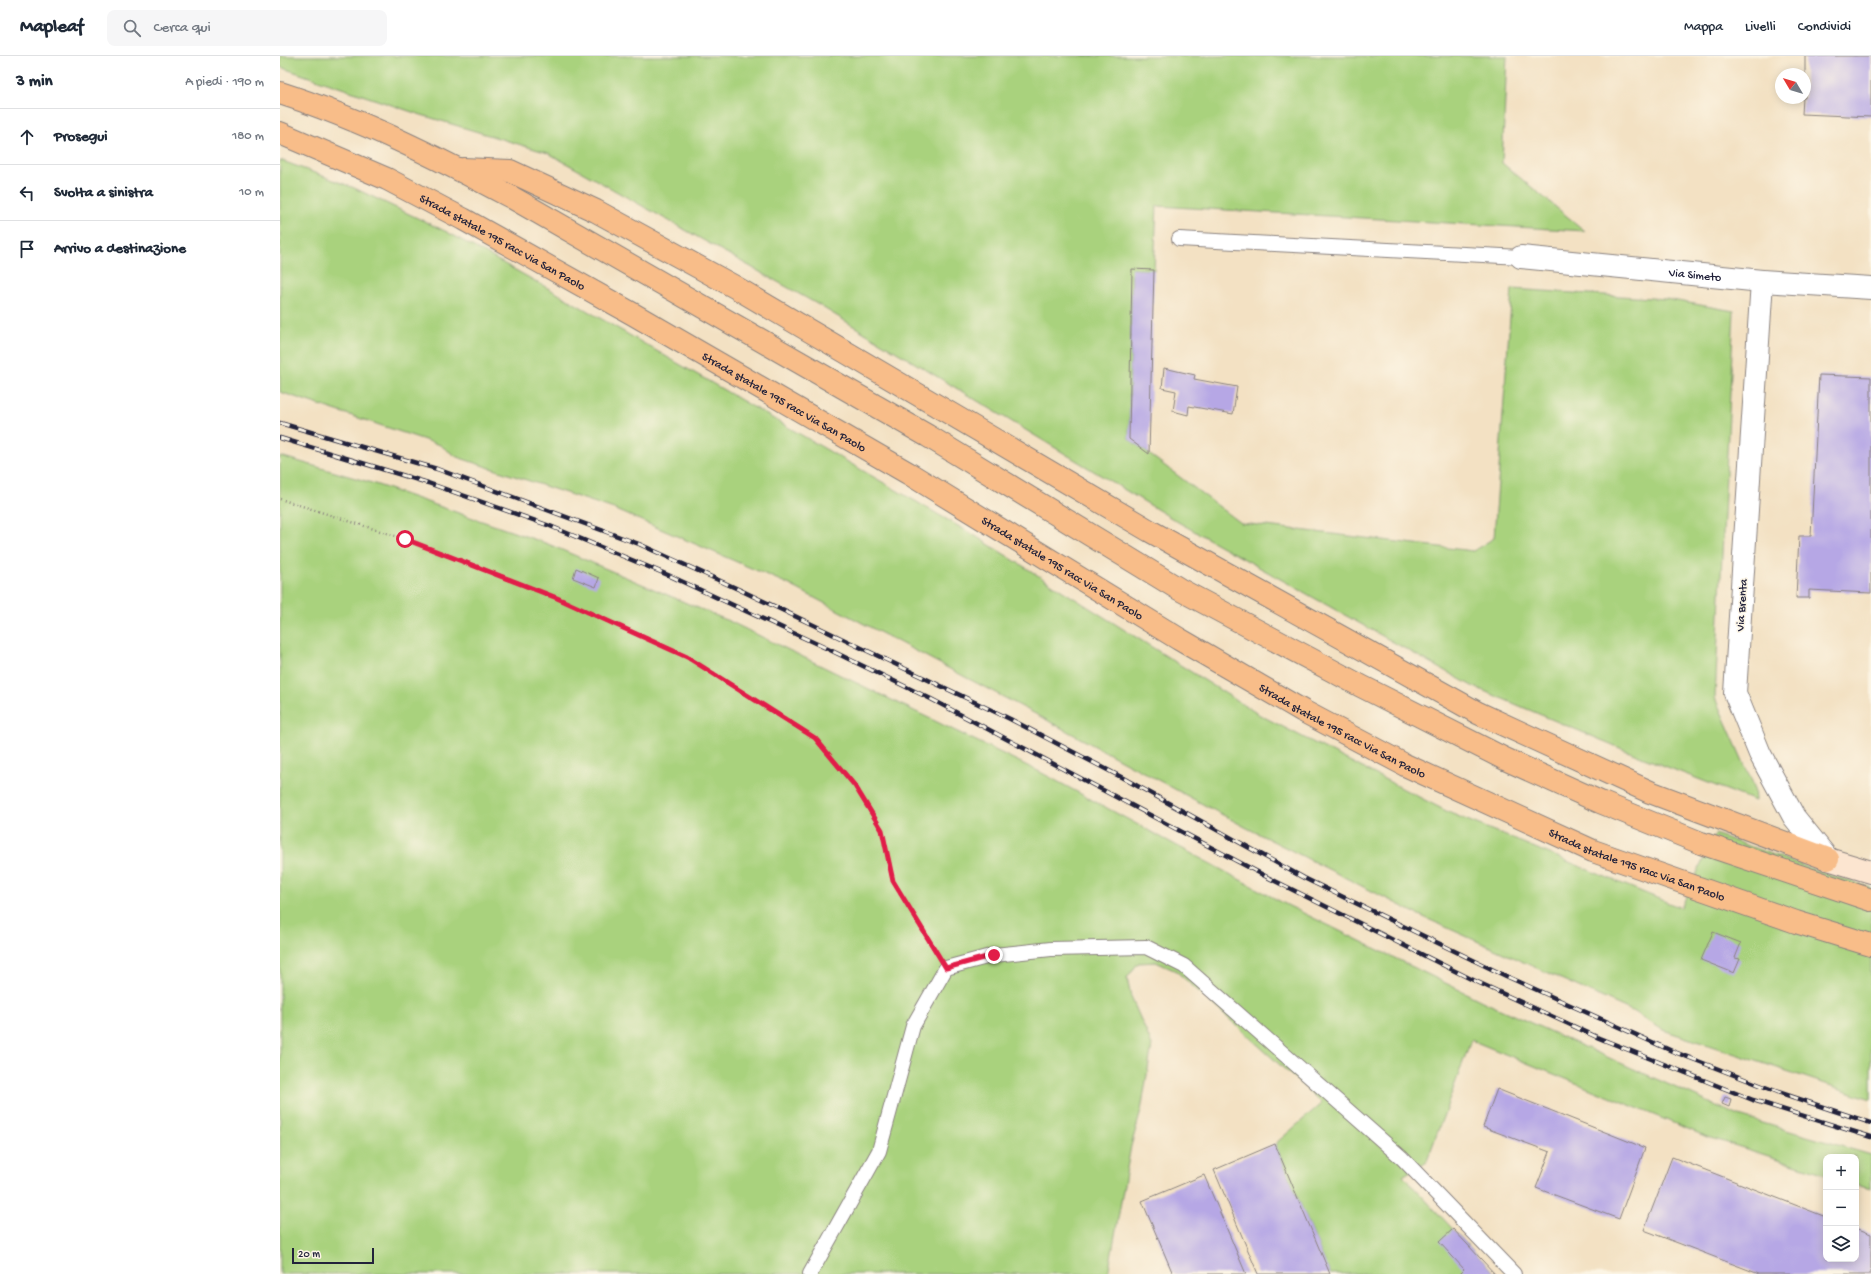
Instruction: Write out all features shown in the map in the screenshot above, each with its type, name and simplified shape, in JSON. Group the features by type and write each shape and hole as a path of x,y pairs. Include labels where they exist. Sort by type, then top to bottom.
{"highway":[{"path":"280,93 325,107 458,169 513,198 928,436 1179,589 1361,686 1505,759 1600,802 1702,843 1871,900"},
{"name":"Strada statale 195 racc Via San Paolo","path":"280,133 387,179 463,219 634,314 908,473 1179,640 1303,711 1405,765 1593,851 1796,922 1871,945"},
{"path":"458,169 510,171 596,211 735,286 1150,531 1478,713 1650,792 1828,859"}],"street":[{"name":"Via Simeto","path":"1521,257 1762,281 1871,288"},
{"name":"Via Brenta","path":"1762,281 1735,693 1760,754 1794,817 1828,859"},
{"path":"1828,859 1871,872"}],"lane":[{"path":"1179,239 1521,257"},
{"path":"810,1274 879,1151 913,1026 946,968 994,955 1051,949 1146,947 1184,966 1402,1158 1514,1274"}],"path":[{"path":"280,499 405,539 557,598 687,657 815,738 855,786 882,830 893,881 946,968"}],"green space":[{"path":"280,56 1507,56 1502,163 1585,231 1157,206 1154,270 1132,269 1129,439 1241,523 1473,551 1494,538 1512,289 1666,299 1734,311 1715,698 1754,786 1755,801 1644,758 1472,686 1178,522 817,304 548,153 415,113 280,67"},
{"path":"280,160 352,187 447,232 562,296 977,537 1258,714 1450,813 1681,908 1715,834 1871,888 1871,1099 1663,1030 1632,1011 1419,915 1247,828 1028,710 788,584 614,509 457,457 440,445 280,392"},
{"path":"280,456 369,482 548,544 731,622 1040,772 1287,905 1484,1002 1739,1116 1871,1155 1871,1188 1859,1185 1859,1154 1823,1154 1823,1173 1705,1136 1471,1040 1427,1161 1403,1176 1495,1274 1330,1274 1275,1144 1322,1103 1176,971 1156,962 1138,963 1127,978 1131,997 1152,1045 1141,1111 1131,1146 1108,1274 280,1274"}],"building":[{"path":"1805,56 1871,56 1871,117 1802,114 1803,104 1811,104 1811,68 1805,68"},
{"path":"1132,269 1154,270 1149,454 1129,439"},
{"path":"1164,368 1195,375 1194,379 1237,387 1233,414 1189,406 1188,415 1173,411 1176,391 1162,388"},
{"path":"1819,375 1871,377 1871,593 1809,590 1809,598 1796,598 1799,536 1811,536"},
{"path":"576,568 599,578 596,587 573,578"},
{"path":"1713,932 1741,943 1735,958 1740,959 1734,973 1701,960"},
{"path":"1497,1089 1645,1148 1619,1219 1536,1188 1550,1152 1483,1127"},
{"path":"1725,1097 1731,1099 1729,1107 1722,1104"},
{"path":"1275,1144 1330,1274 1258,1274 1214,1170"},
{"path":"1672,1157 1823,1216 1823,1262 1859,1262 1859,1229 1871,1234 1871,1274 1759,1274 1644,1230"},
{"path":"1204,1175 1246,1274 1173,1274 1142,1201"},
{"path":"1453,1229 1495,1274 1459,1274 1464,1269 1439,1242"}],"railway":[{"path":"280,423 437,469 639,544 738,589 1010,719 1123,778 1304,878 1506,976 1672,1051 1778,1092 1871,1123"},
{"path":"280,438 428,483 550,526 668,575 828,649 931,699 1267,877 1471,979 1599,1038 1753,1100 1871,1137"}],"route":[{"path":"405,539 557,598 687,657 815,738 855,786 882,830 893,881 946,968 994,955"}]}
